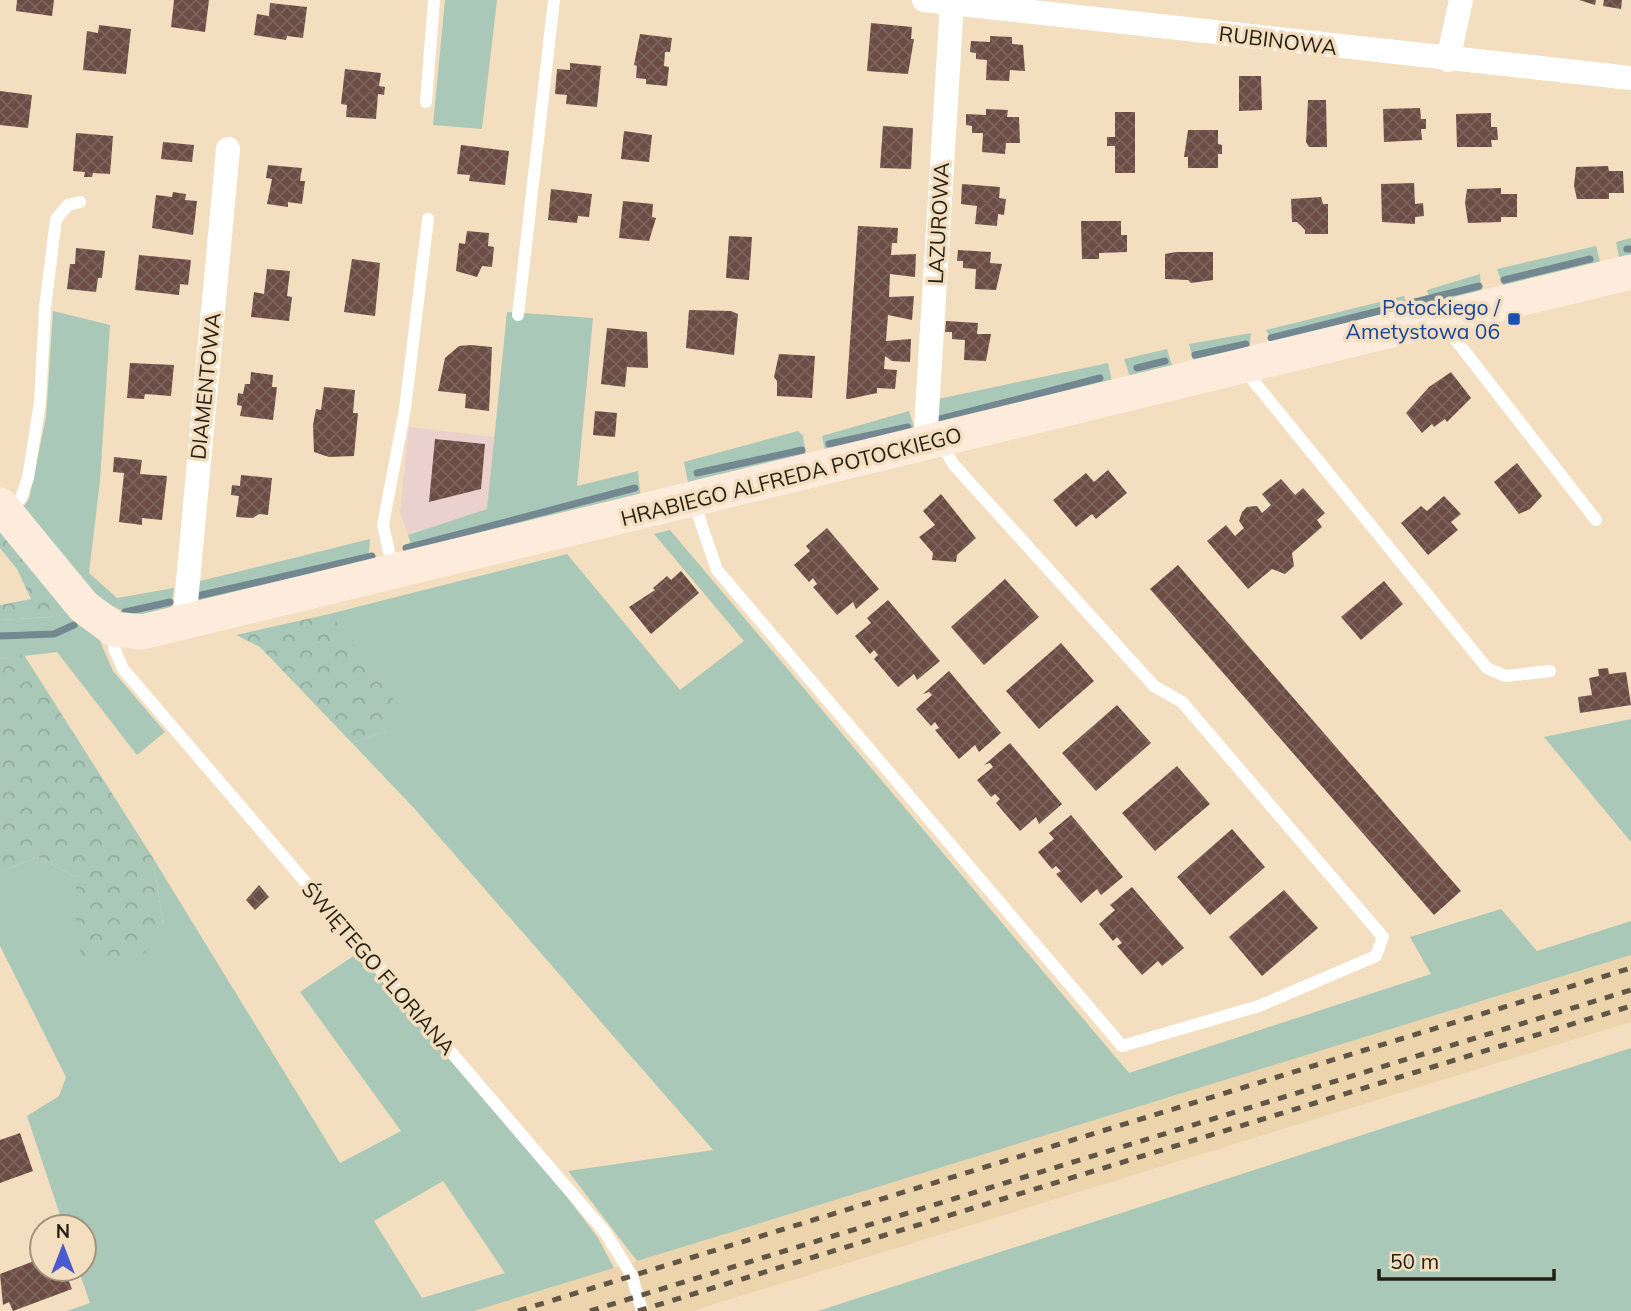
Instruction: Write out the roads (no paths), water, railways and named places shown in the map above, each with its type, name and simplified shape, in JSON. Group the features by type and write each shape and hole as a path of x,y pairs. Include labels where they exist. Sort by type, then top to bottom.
{"street":[{"name":"RUBINOWA","path":"924,0 1448,60 1631,78"},
{"path":"1448,60 1461,0"},
{"name":"LAZUROWA","path":"932,442 952,3"},
{"name":"DIAMENTOWA","path":"184,624 228,149"},
{"name":"HRABIEGO ALFREDA POTOCKIEGO","path":"114,629 142,632 184,624 1631,272"},
{"path":"3,508 84,607 114,629"}],"lane":[{"path":"426,102 434,0"},
{"path":"517,314 554,0"},
{"path":"3,508 21,498 28,478 40,402 45,307 56,219 68,205 80,202"},
{"path":"393,573 383,525 405,409 428,219"},
{"path":"1444,318 1448,330 1596,520"},
{"path":"1247,366 1251,378 1487,668 1505,676 1550,671"},
{"path":"693,500 717,570 1122,1046 1259,1006 1376,956 1383,937 1182,702 1154,686 932,442"},
{"name":"ŚWIĘTEGO FLORIANA","path":"114,629 114,649 123,669 606,1232 632,1276 642,1311"}],"waterway":[{"path":"1504,280 1590,259"},
{"path":"1271,338 1479,286"},
{"path":"1195,355 1246,344"},
{"path":"1137,368 1165,361"},
{"path":"940,419 1100,378"},
{"path":"829,444 908,427"},
{"path":"697,473 802,450"},
{"path":"406,548 635,488"},
{"path":"197,596 372,556"},
{"path":"125,612 170,602"},
{"path":"0,636 54,634 74,625"}],"railway":[{"path":"518,1311 1631,968"},
{"path":"590,1311 1631,990"},
{"path":"638,1311 1631,1006"}],"place":[{"name":"Potockiego / Ametystowa 06","path":"1514,319"}]}
